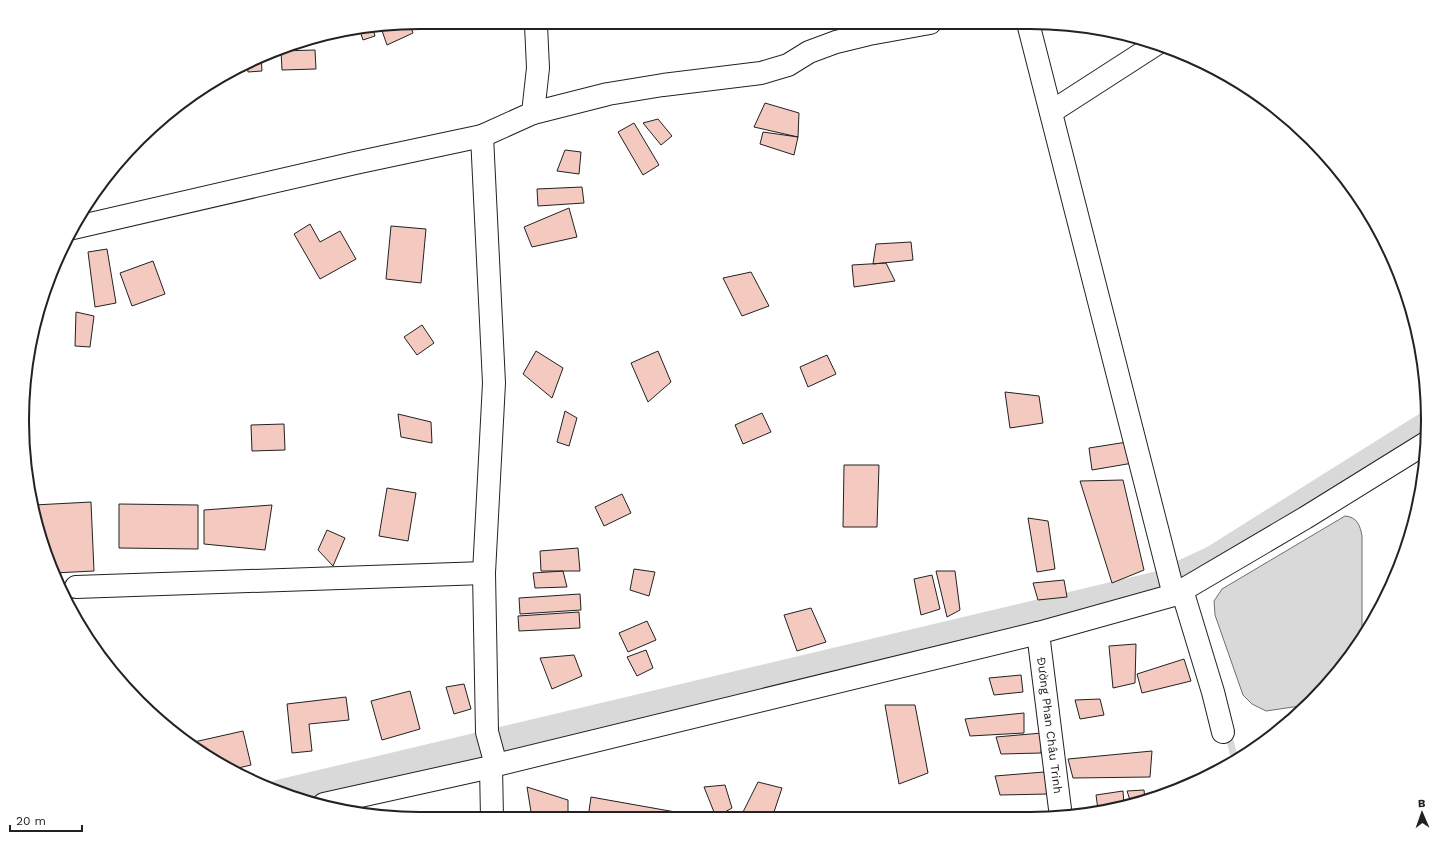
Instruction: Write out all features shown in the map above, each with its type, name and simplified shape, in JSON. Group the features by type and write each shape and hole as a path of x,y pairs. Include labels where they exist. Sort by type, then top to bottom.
{"street":[{"path":"533,113 538,68 536,29"},
{"path":"80,226 347,165 482,136 533,113 616,93 663,85 761,73 788,65 809,52 836,42 897,29"},
{"path":"1030,29 1164,553 1213,692 1223,732"},
{"path":"1051,112 1150,48"},
{"path":"482,136 494,383 484,573 487,732 494,766 492,812"},
{"path":"333,802 494,766 1038,633 1178,592 1305,518 1420,447"},
{"path":"76,587 484,573"},
{"name":"Đường Phan Châu Trinh","path":"1038,633 1060,811"}],"shaded area":[{"path":"1345,516 1355,520 1360,528 1362,536 1362,627 1324,679 1296,707 1266,711 1252,704 1243,695 1215,615 1214,601 1222,589"}],"building":[{"path":"412,29 413,33 387,45 382,31"},
{"path":"374,32 375,36 363,40 361,34"},
{"path":"315,50 316,69 282,70 281,55 293,51"},
{"path":"261,63 262,71 248,72 248,69"},
{"path":"765,103 799,113 798,137 754,127"},
{"path":"658,119 672,136 661,145 643,123"},
{"path":"634,123 659,165 643,175 618,132"},
{"path":"763,132 798,137 794,155 760,144"},
{"path":"565,150 581,152 579,174 557,171"},
{"path":"582,187 584,203 538,206 537,189"},
{"path":"569,208 577,237 532,247 524,227"},
{"path":"310,224 320,242 340,231 356,259 320,279 294,234"},
{"path":"391,226 426,229 421,283 386,279"},
{"path":"911,242 913,260 873,264 876,244"},
{"path":"107,249 116,303 95,307 88,252"},
{"path":"153,261 165,294 132,306 120,273"},
{"path":"886,263 895,281 854,287 852,265"},
{"path":"751,272 769,306 742,316 723,278"},
{"path":"76,312 94,316 90,347 75,346"},
{"path":"422,325 434,343 417,355 404,337"},
{"path":"536,351 563,368 552,398 523,374"},
{"path":"658,351 671,382 648,402 631,363"},
{"path":"827,355 836,374 808,387 800,367"},
{"path":"1005,392 1039,396 1043,423 1010,428"},
{"path":"565,411 577,418 569,446 557,442"},
{"path":"762,413 771,432 743,444 735,425"},
{"path":"398,414 431,422 432,443 401,437"},
{"path":"284,424 285,450 252,451 251,425"},
{"path":"1127,442 1133,463 1092,470 1089,448"},
{"path":"844,465 879,465 877,527 843,527"},
{"path":"1123,480 1144,570 1112,583 1080,481"},
{"path":"387,488 416,493 408,541 379,536"},
{"path":"622,494 631,513 604,526 595,507"},
{"path":"91,502 94,571 60,573 42,522 39,505"},
{"path":"119,504 198,505 198,549 119,548"},
{"path":"272,505 265,550 204,544 204,510"},
{"path":"1028,518 1048,521 1055,569 1037,572"},
{"path":"327,530 345,538 333,566 318,550"},
{"path":"578,548 580,571 541,571 540,551"},
{"path":"634,569 655,572 649,596 630,590"},
{"path":"563,571 567,587 535,588 533,573"},
{"path":"936,571 955,571 960,610 947,617"},
{"path":"932,575 940,609 921,615 914,579"},
{"path":"1064,580 1067,597 1038,600 1033,583"},
{"path":"580,594 581,610 520,614 519,598"},
{"path":"811,608 826,642 797,651 784,615"},
{"path":"579,612 580,628 519,631 518,616"},
{"path":"647,621 656,640 628,652 619,633"},
{"path":"1136,644 1135,683 1113,688 1109,646"},
{"path":"646,650 653,668 637,676 627,657"},
{"path":"574,655 582,676 552,689 540,658"},
{"path":"1184,659 1191,681 1142,693 1137,674"},
{"path":"1021,675 1023,692 994,695 989,678"},
{"path":"464,684 471,709 454,714 446,687"},
{"path":"410,691 420,729 382,740 371,701"},
{"path":"346,697 349,720 309,724 312,751 292,753 287,704"},
{"path":"1100,699 1104,715 1080,719 1075,700"},
{"path":"885,705 915,705 928,773 899,784"},
{"path":"1024,713 1024,733 970,736 965,719"},
{"path":"243,731 251,765 239,768 197,741"},
{"path":"1042,733 1041,753 1001,754 996,737"},
{"path":"1152,751 1150,777 1073,778 1068,759"},
{"path":"1044,772 1049,794 1000,795 995,776"},
{"path":"758,782 782,788 774,812 743,812"},
{"path":"725,785 732,808 725,812 714,812 704,787"},
{"path":"527,787 568,800 568,812 531,812"},
{"path":"1144,790 1144,795 1130,799 1127,791"},
{"path":"1123,791 1124,800 1097,806 1096,795"},
{"path":"591,797 675,812 589,812"}],"waterway":[{"path":"291,789 1157,584 1213,558 1421,428"},
{"path":"1188,569 1190,579"},
{"path":"1228,732 1233,755"}]}
